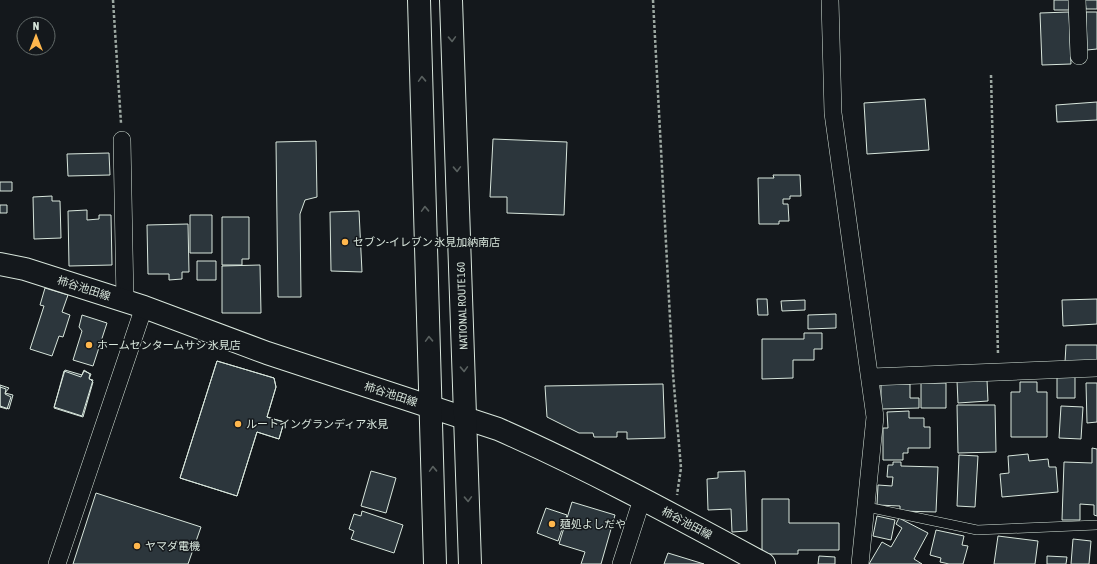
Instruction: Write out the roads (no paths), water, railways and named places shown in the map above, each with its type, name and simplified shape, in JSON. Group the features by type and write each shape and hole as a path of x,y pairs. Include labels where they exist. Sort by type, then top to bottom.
{"main road":[{"path":"419,0 436,564"},
{"name":"NATIONAL ROUTE 160","path":"451,0 470,564"},
{"name":"柿谷池田線","path":"0,264 25,269 134,304 267,353 498,429 532,444 642,499 764,564"}],"street":[{"path":"830,0 834,113 875,417 860,564"},
{"path":"1077,0 1080,56"},
{"path":"57,564 134,304 122,140"},
{"path":"870,377 1097,368"},
{"path":"621,564 642,499"}],"lane":[{"path":"867,507 977,530 1097,525"}],"place":[{"name":"セブン-イレブン 氷見加納南店","path":"345,242"},
{"name":"ホームセンタームサシ 氷見店","path":"89,345"},
{"name":"ルートイングランディア氷見","path":"238,424"},
{"name":"麺処よしだや","path":"552,524"},
{"name":"ヤマダ電機","path":"137,546"}]}
